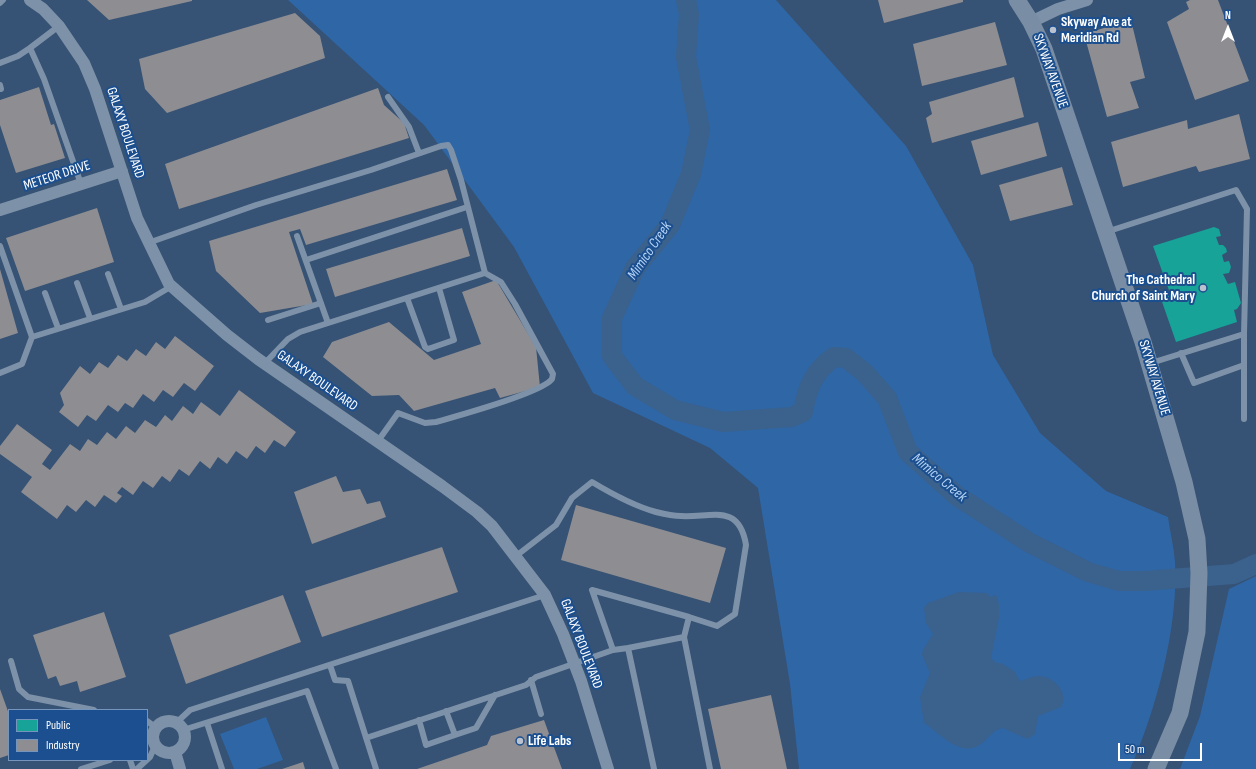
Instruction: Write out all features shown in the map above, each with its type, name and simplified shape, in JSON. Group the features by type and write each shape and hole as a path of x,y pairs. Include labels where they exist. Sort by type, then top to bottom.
{"street":[{"name":"GALAXY BOULEVARD","path":"30,0 43,9 59,26 84,63 95,88 137,218 148,244 172,286 227,335 477,512 492,526 545,595 564,634 608,769"},
{"name":"SKYWAY AVENUE","path":"1017,0 1031,22 1044,49 1149,364 1184,482 1196,539 1199,573 1197,632 1180,713 1156,769"},
{"path":"1031,22 1058,10 1087,0"},
{"name":"METEOR DRIVE","path":"0,210 122,171"},
{"path":"167,721 180,726 184,740 179,749 175,752 164,752 155,746 151,724 167,721"},
{"path":"175,752 180,769"}],"lane":[{"path":"0,4 3,0"},
{"path":"0,63 18,56 59,26"},
{"path":"30,48 81,184"},
{"path":"388,97 409,127 419,153"},
{"path":"148,244 256,205 448,145 461,180 485,273 501,282 515,304 553,374 552,380 549,384 499,403 436,422 425,423 398,413 378,441"},
{"path":"1105,232 1236,190 1247,209 1244,334 1244,419"},
{"path":"306,260 467,207"},
{"path":"297,236 328,324"},
{"path":"0,246 32,337 22,364 0,373"},
{"path":"265,363 292,335 485,273"},
{"path":"108,274 121,309"},
{"path":"77,283 90,318"},
{"path":"32,337 145,302 172,286"},
{"path":"407,298 425,347 428,349 454,340 439,288"},
{"path":"45,293 58,328"},
{"path":"268,320 321,303"},
{"path":"1149,364 1244,334"},
{"path":"1181,353 1194,383 1244,365"},
{"path":"516,556 556,525 572,498 592,482 609,493 656,512 681,516 711,513 722,515 734,520 744,534 746,545 735,614 717,626 592,590 613,650"},
{"path":"180,726 190,710 545,595"},
{"path":"689,617 684,637 710,769"},
{"path":"366,738 526,684 536,677 613,650 684,637"},
{"path":"628,648 654,769"},
{"path":"10,662 19,689 28,697 89,709"},
{"path":"330,665 335,680 348,681 376,769"},
{"path":"531,680 542,714"},
{"path":"180,726 207,723 307,691 336,769"},
{"path":"419,720 426,745 455,736 476,728 495,695"},
{"path":"446,711 455,736"},
{"path":"207,723 222,769"},
{"path":"148,759 155,746"},
{"path":"81,769 107,761"},
{"path":"137,769 146,761"}],"shaded area":[{"path":"288,0 776,0 906,146 973,265 993,355 1040,433 1106,491 1168,517 1175,562 1173,613 1169,640 1157,695 1140,746 1130,769 799,769 790,684 758,488 710,448 593,393 514,247 424,125"},
{"path":"1256,576 1256,769 1180,769 1200,716 1229,589"},
{"path":"959,592 987,593 992,598 993,595 997,596 999,618 991,658 996,663 1001,663 1014,671 1020,681 1035,676 1044,677 1054,682 1061,691 1063,701 1061,707 1038,716 1035,734 1027,739 1003,728 993,732 981,744 973,748 958,747 924,723 920,697 930,673 922,655 923,650 933,634 926,623 924,608 928,603"},
{"path":"266,717 283,760 257,769 234,769 220,734"}],"building: Public":[{"name":"The Cathedral Church of Saint Mary","path":"1214,227 1219,229 1221,236 1216,237 1219,245 1223,245 1226,248 1227,252 1222,255 1224,262 1229,261 1231,267 1229,273 1223,274 1228,284 1235,282 1241,303 1237,309 1234,310 1237,322 1176,342 1160,296 1170,293 1153,246"}],"building: Industry":[{"path":"87,0 192,0 192,1 109,20"},
{"path":"878,0 963,0 963,2 884,23"},
{"path":"1190,0 1218,0 1249,81 1195,100 1167,22 1189,9 1186,2"},
{"path":"295,13 320,36 325,58 167,113 145,89 139,59"},
{"path":"1131,20 1145,78 1130,82 1139,108 1107,117 1084,34"},
{"path":"995,22 1007,65 922,86 913,44"},
{"path":"1014,77 1024,117 932,143 926,118 932,114 929,102"},
{"path":"39,87 51,125 54,124 65,158 16,173 0,125 0,100"},
{"path":"378,88 384,105 404,123 409,138 179,209 165,164"},
{"path":"1239,114 1250,159 1199,172 1196,166 1123,187 1111,142 1187,120 1188,129"},
{"path":"1038,122 1047,156 981,175 971,141"},
{"path":"1062,167 1073,205 1010,221 999,185"},
{"path":"447,169 457,200 306,245 300,229 289,232 313,304 260,313 216,271 209,241"},
{"path":"97,208 114,262 25,291 6,238"},
{"path":"462,228 470,256 335,297 326,269"},
{"path":"0,269 18,333 0,339"},
{"path":"496,280 536,347 540,387 500,398 495,388 414,411 399,395 372,396 323,357 332,342 389,322 434,360 481,344 462,292"},
{"path":"175,336 214,366 195,391 184,383 173,397 163,390 154,402 143,394 133,408 125,403 118,412 108,405 96,421 87,415 78,427 59,412 64,405 60,393 80,366 90,374 99,362 108,368 118,355 127,361 136,349 146,356 156,342 165,349"},
{"path":"239,390 296,432 285,447 274,440 265,453 256,446 247,459 236,451 227,464 218,457 210,469 200,461 189,476 179,469 170,482 162,476 153,488 143,481 133,495 122,487 117,493 122,496 116,503 104,495 95,507 86,500 76,512 67,505 57,519 21,492 32,477 0,454 0,446 17,424 52,450 42,464 50,470 70,444 80,451 88,439 97,445 107,432 116,439 126,426 135,433 145,420 156,427 165,415 172,421 183,406 193,414 201,402 220,416"},
{"path":"336,476 343,492 360,489 367,504 380,501 386,517 312,544 294,492"},
{"path":"576,505 726,548 710,603 561,560"},
{"path":"442,547 458,592 322,637 305,591"},
{"path":"283,595 301,642 186,684 169,635"},
{"path":"104,612 126,677 80,692 77,681 60,686 56,676 48,679 33,635"},
{"path":"0,689 8,711 8,755 0,758"},
{"path":"771,695 787,769 721,769 708,709"},
{"name":"Life Labs","path":"544,720 562,769 417,769 487,745 491,736"},
{"path":"303,762 305,769 282,769"}],"waterway":[{"name":"Mimico Creek","path":"686,0 689,14 686,57 700,130 691,174 670,225 635,268 612,318 612,356 635,386 675,410 723,422 792,417 803,412 809,388 816,374 821,368 834,357 846,358 865,373 887,398 908,452 957,496 1030,543 1088,572 1119,581 1144,581 1234,574 1256,564"}],"place":[{"name":"Skyway Ave at Meridian Rd","path":"1053,30"},
{"name":"The Cathedral Church of Saint Mary","path":"1203,288"},
{"name":"Life Labs","path":"520,741"}]}
